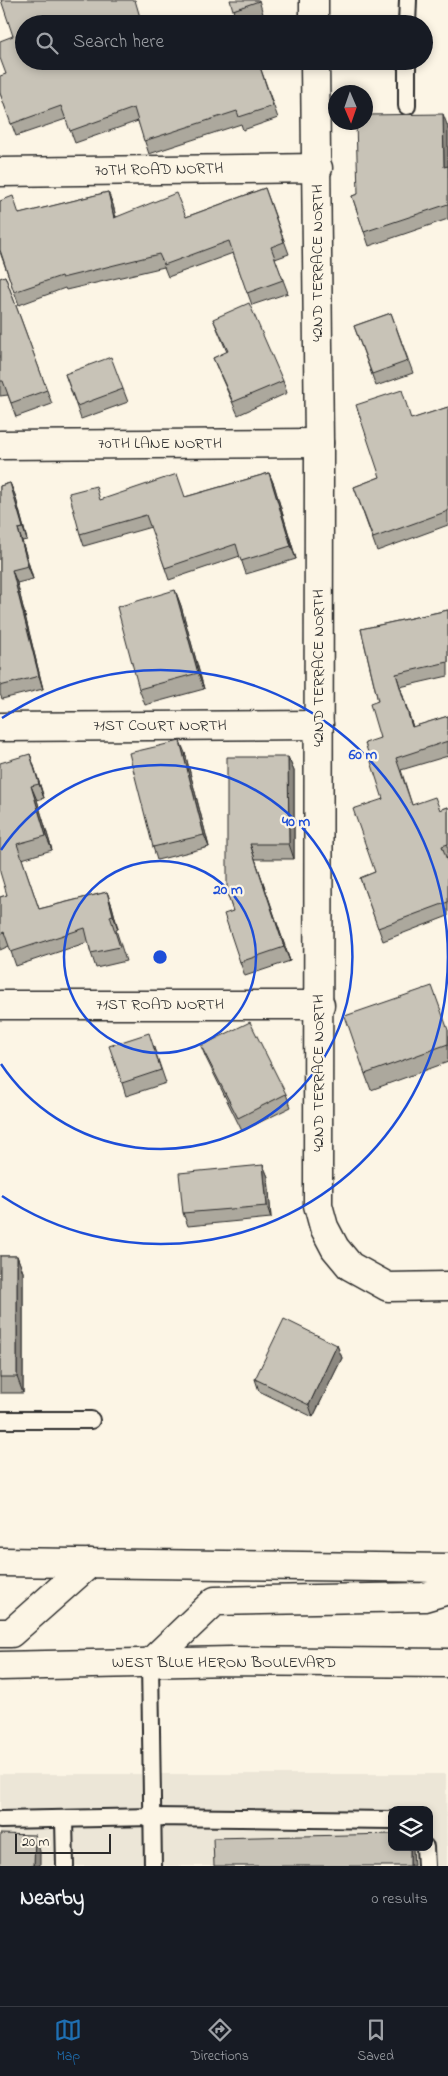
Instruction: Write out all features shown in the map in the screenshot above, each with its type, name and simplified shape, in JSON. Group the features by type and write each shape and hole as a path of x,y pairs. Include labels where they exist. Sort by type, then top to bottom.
{"main road":[{"path":"314,0 314,15"},
{"name":"42ND TERRACE NORTH","path":"315,70 318,168 319,443 320,1005 318,1205 324,1227 335,1248 350,1266 388,1286 448,1286"},
{"name":"70TH ROAD NORTH","path":"0,172 318,168"},
{"name":"70TH LANE NORTH","path":"0,445 319,443"},
{"name":"71ST COURT NORTH","path":"0,727 319,725"},
{"name":"71ST ROAD NORTH","path":"0,1004 320,1005"},
{"path":"0,1562 448,1568"},
{"path":"0,1633 11,1633 90,1564"},
{"path":"150,1663 215,1601 424,1597 448,1590"},
{"name":"WEST BLUE HERON BOULEVARD","path":"0,1666 231,1662 448,1664"}],"lane":[{"path":"407,15 408,0"},
{"path":"407,70 407,106"},
{"path":"0,1420 91,1420"},
{"path":"150,1663 153,1866"},
{"path":"0,1820 153,1817 388,1820"},
{"path":"64,1819 64,1866"},
{"path":"425,1851 426,1866"}],"shaded area":[{"path":"0,1774 446,1774 447,1866 0,1866"}],"building":[{"path":"1,0 135,0 139,15 15,15 15,70 261,70 273,106 239,117 237,111 144,141 134,108 70,131 61,106 11,124 0,93 0,76 6,74 0,58 0,41 13,36"},
{"path":"230,0 258,0 259,1 233,10"},
{"path":"443,114 444,167 448,166 448,204 364,232 352,196 358,194 356,130 373,130 373,115"},
{"path":"265,188 284,242 271,247 283,280 247,293 229,241 164,265 159,254 62,278 61,276 14,292 0,250 0,201 13,196 19,214 108,192 114,218 176,193 186,217"},
{"path":"5,276 47,390 11,403 3,381 0,381 0,278"},
{"path":"249,303 283,381 233,402 213,358 228,351 213,319"},
{"path":"391,313 408,361 372,374 354,326"},
{"path":"111,357 123,389 77,406 65,374"},
{"path":"402,390 411,419 448,407 448,511 373,538 354,487 380,477 356,405"},
{"path":"269,473 291,546 241,561 236,544 165,568 146,515 80,534 69,493 96,486 100,500 177,474 185,497"},
{"path":"10,483 23,528 18,529 28,566 12,570 39,676 0,686 0,486"},
{"path":"175,590 198,673 139,689 117,607"},
{"path":"448,610 448,662 396,674 412,727 448,716 448,741 396,758 412,805 435,797 440,810 448,807 448,844 442,846 448,863 448,902 378,928 360,878 375,872 353,809 383,799 365,743 380,738 370,704 378,701 361,629"},
{"path":"180,741 204,835 153,847 129,753"},
{"path":"30,754 39,784 31,786 46,836 17,844 39,909 107,892 113,915 110,916 120,947 91,953 85,928 11,952 4,932 0,934 0,897 7,895 0,872 0,763"},
{"path":"227,757 288,757 289,844 250,844 284,947 240,962 224,914 233,911 227,893"},
{"path":"432,986 448,1030 448,1044 365,1074 345,1016"},
{"path":"250,1022 286,1094 238,1118 201,1046"},
{"path":"149,1033 161,1070 122,1083 109,1046"},
{"path":"263,1165 267,1206 183,1213 179,1173"},
{"path":"0,1256 17,1256 17,1377 0,1377"},
{"path":"284,1319 337,1345 309,1405 255,1379"},
{"path":"0,1834 35,1835 34,1866 0,1866"},
{"path":"388,1834 388,1851 410,1851 410,1866 214,1866 213,1838"}]}
